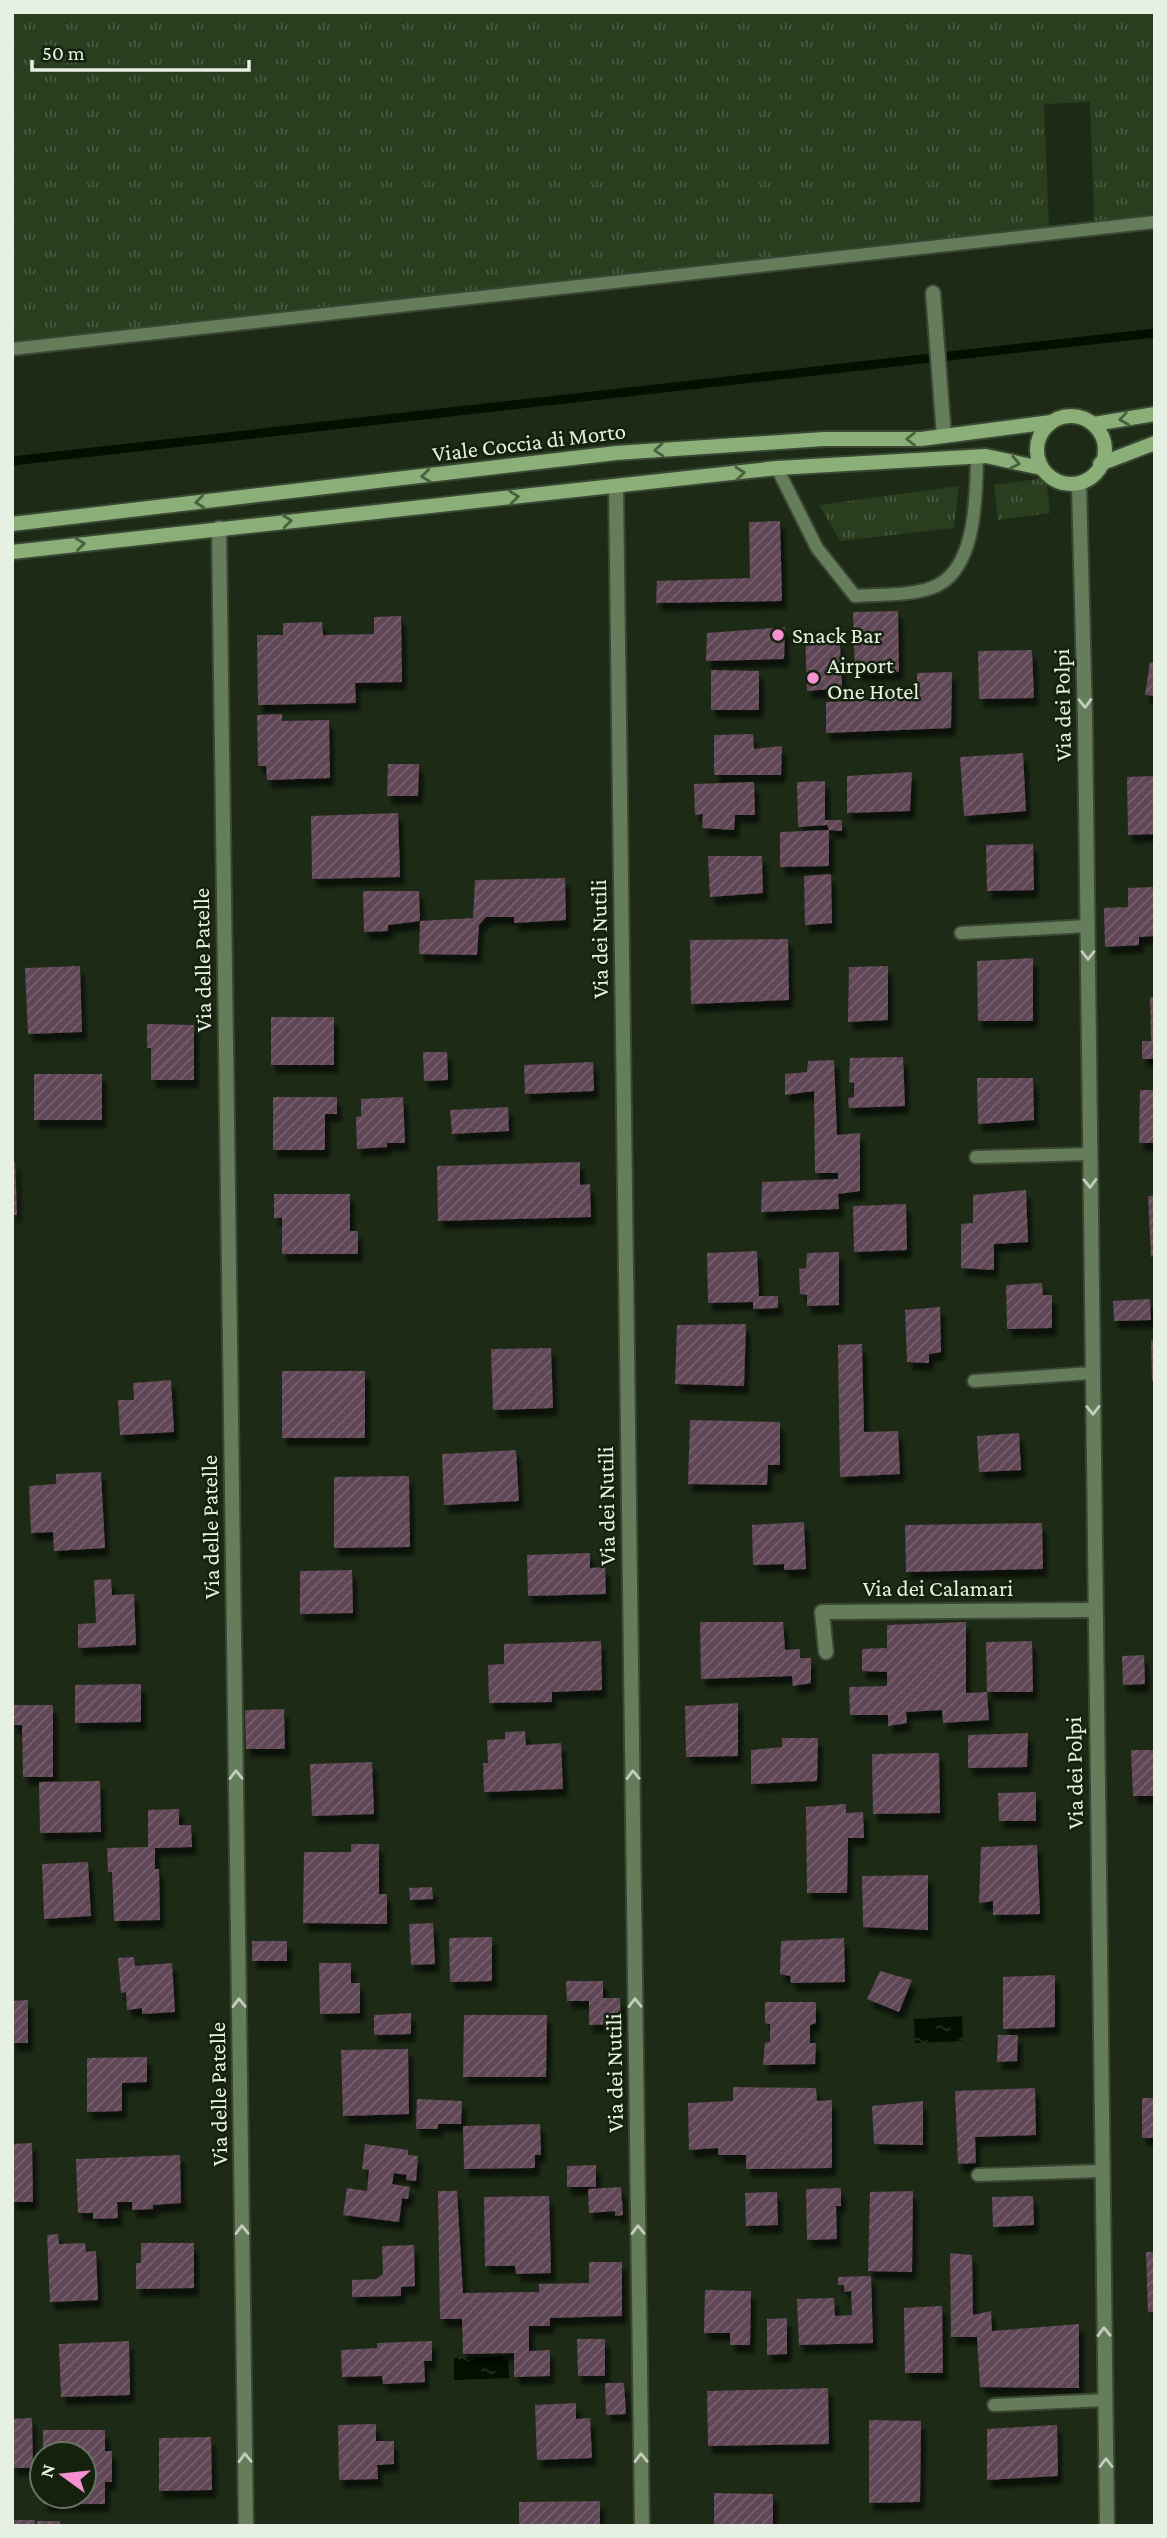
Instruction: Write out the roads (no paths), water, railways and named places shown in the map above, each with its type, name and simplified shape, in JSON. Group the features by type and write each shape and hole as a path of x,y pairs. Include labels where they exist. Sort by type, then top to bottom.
{"street":[{"path":"933,293 944,436"},
{"path":"1094,424 1103,436 1100,464 1091,477 1079,484 1052,481 1041,468 1038,456 1040,442 1051,422 1066,416 1094,424 1155,414"},
{"name":"Viale Coccia di Morto","path":"12,524 616,453 824,439 921,439 1051,422"},
{"path":"1100,464 1155,443"},
{"path":"12,552 777,468 977,457 1041,468"},
{"name":"Via dei Polpi","path":"1079,484 1107,2526"},
{"name":"Via dei Nutili","path":"617,486 642,2526"},
{"name":"Via delle Patelle","path":"219,528 246,2526"},
{"name":"Via dei Calamari","path":"826,1652 822,1612 1095,1610"}],"lane":[{"path":"12,349 1155,222"},
{"path":"777,468 817,548 855,596 922,590 944,582 962,554 975,516 977,457"},
{"path":"961,933 1087,926"},
{"path":"976,1157 1090,1154"},
{"path":"974,1381 1092,1373"},
{"path":"978,2175 1101,2171"},
{"path":"994,2404 1105,2400"}],"water":[{"path":"962,2016 963,2041 915,2043 914,2019"},
{"path":"508,2356 509,2378 454,2380 454,2358"}],"waterway":[{"path":"12,461 1155,333"}],"place":[{"name":"Snack Bar","path":"778,635"},
{"name":"Airport One Hotel","path":"813,678"}]}
